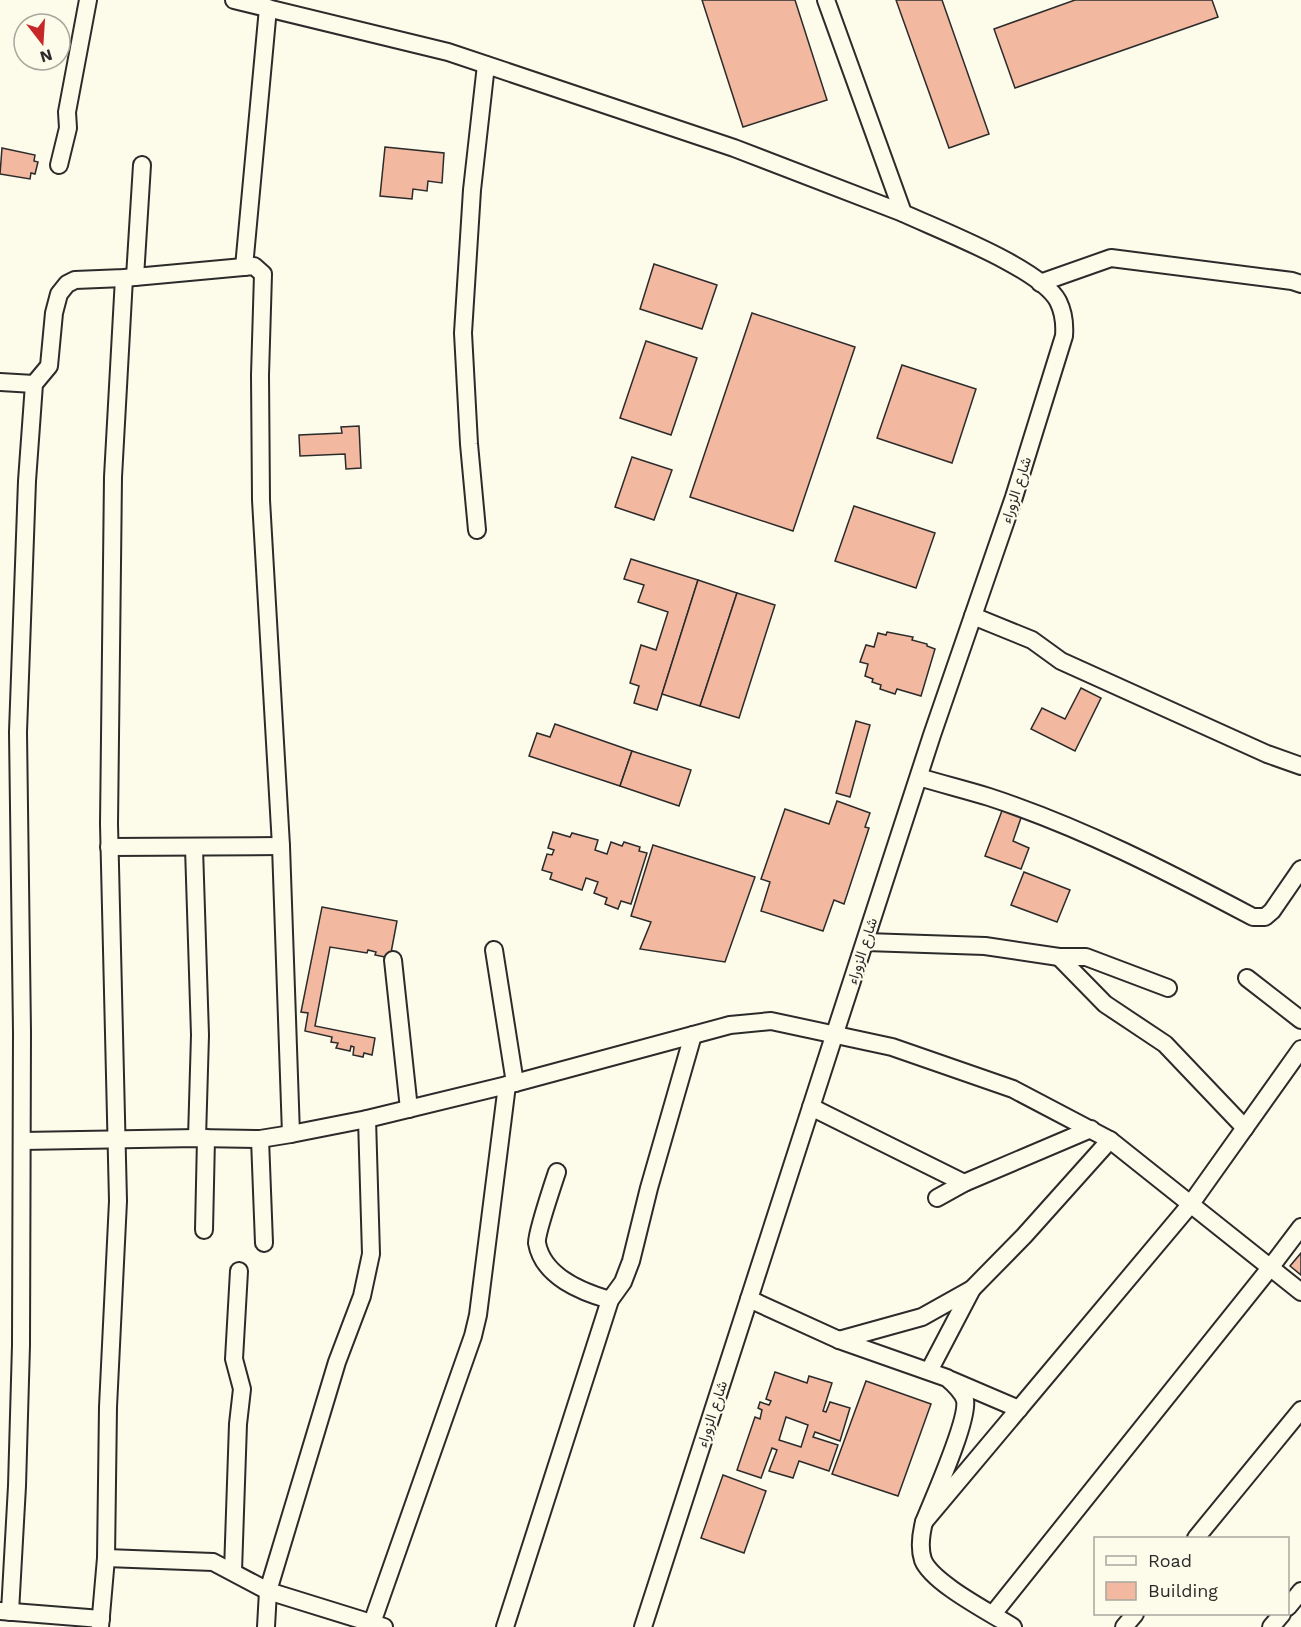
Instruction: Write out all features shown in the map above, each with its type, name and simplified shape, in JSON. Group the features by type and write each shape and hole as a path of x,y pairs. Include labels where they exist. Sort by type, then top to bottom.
{"street":[{"path":"59,165 68,128 67,112 88,0"},
{"name":"شارع الزوراء","path":"234,0 448,52 734,148 903,213 1016,266 1040,283 1057,299 1065,317 1064,336 1014,497 919,777 643,1627"},
{"path":"826,0 903,213"},
{"path":"244,267 268,8"},
{"path":"477,530 469,444 463,333 472,190 486,65"},
{"path":"142,165 129,277 113,477 110,847 118,1201 108,1407 106,1558 101,1623 5,1611 17,1486 21,1346 22,1141 18,732 27,481 34,384 49,366 54,312 59,294 67,284 75,280 129,277 254,266 263,274 260,375 261,500 281,846 291,1134"},
{"path":"1040,283 1111,258 1301,284"},
{"path":"0,382 34,384"},
{"path":"973,616 1032,640 1061,662 1267,754 1301,766"},
{"path":"919,777 990,797 1055,822 1173,874 1253,917 1264,917 1272,911 1301,869"},
{"path":"110,847 281,846"},
{"path":"194,848 204,1230"},
{"path":"866,942 985,946 1059,957 1086,957 1168,988"},
{"path":"106,1558 213,1562 268,1591 378,1625 478,1315 511,1084 494,950"},
{"path":"1059,957 1105,1004 1166,1044 1245,1128"},
{"path":"393,960 409,1109"},
{"path":"1247,978 1301,1020"},
{"path":"22,1141 260,1139 291,1134 368,1119 511,1084 730,1024 771,1020 892,1047 1013,1089 1091,1129 1110,1140 1301,1292"},
{"path":"504,1627 610,1300 623,1282 631,1261 649,1188 693,1035"},
{"path":"924,1522 1190,1205 1301,1048"},
{"path":"811,1107 964,1183"},
{"path":"266,1627 268,1591 337,1362 363,1296 371,1254 368,1119"},
{"path":"937,1198 964,1183 1091,1129"},
{"path":"260,1139 264,1243"},
{"path":"839,1341 922,1317 972,1288 1024,1236 1110,1140"},
{"path":"556,1172 537,1242 543,1259 555,1275 587,1293 610,1300"},
{"path":"993,1614 1301,1227"},
{"path":"233,1571 238,1424 242,1389 234,1359 239,1271"},
{"path":"929,1371 972,1288"},
{"path":"749,1299 839,1341 948,1378 1019,1409"},
{"path":"948,1378 958,1388 964,1399 965,1411 963,1424 924,1522 921,1536 923,1560 930,1571 960,1594 1013,1627"},
{"path":"1199,1537 1301,1410"},
{"path":"1289,1605 1301,1591"},
{"path":"1124,1627 1135,1615"},
{"path":"1271,1627 1281,1615"}],"building":[{"path":"702,0 795,0 827,100 743,127"},
{"path":"896,0 942,0 989,134 949,148"},
{"path":"1075,0 1212,0 1218,17 1015,88 994,29"},
{"path":"385,147 444,153 442,183 428,181 427,191 413,189 412,199 380,196"},
{"path":"2,148 35,155 34,161 38,162 35,174 31,173 30,179 0,174"},
{"path":"654,264 717,285 702,329 640,309"},
{"path":"752,313 855,347 793,531 690,497"},
{"path":"646,341 697,358 671,435 620,418"},
{"path":"902,365 976,389 952,463 877,438"},
{"path":"359,426 361,468 346,469 345,454 300,456 299,435 342,433 341,427"},
{"path":"632,457 672,470 654,520 615,507"},
{"path":"854,506 935,533 916,588 835,561"},
{"path":"631,559 698,580 657,710 634,703 639,686 630,683 641,645 656,650 668,612 638,602 644,585 624,579"},
{"path":"698,580 737,593 700,706 662,694"},
{"path":"737,593 775,605 739,718 700,706"},
{"path":"887,632 913,637 912,640 935,649 921,696 897,689 895,694 880,689 881,685 865,676 868,664 860,662 866,645 874,647 878,633 886,635"},
{"path":"1081,688 1101,698 1075,751 1031,729 1042,708 1065,719"},
{"path":"856,721 870,725 850,797 836,793"},
{"path":"555,724 632,751 620,786 529,756 537,733 550,737"},
{"path":"632,751 691,770 679,806 620,786"},
{"path":"837,801 870,813 865,827 869,828 844,904 834,900 823,931 761,911 770,882 761,879 785,809 829,824"},
{"path":"1003,808 1022,815 1013,841 1029,848 1021,869 985,856"},
{"path":"553,832 570,837 572,833 598,840 595,850 607,854 611,842 622,846 624,842 640,847 639,851 647,853 631,904 621,901 618,909 605,904 607,898 594,893 598,882 586,878 582,890 550,879 552,873 542,870 547,854 552,855 554,850 548,848"},
{"path":"653,845 755,877 725,962 640,949 651,922 631,916"},
{"path":"1024,872 1070,890 1057,922 1011,905"},
{"path":"322,907 397,921 390,958 375,955 376,952 368,950 367,953 330,947 315,1026 375,1038 372,1055 364,1053 363,1057 353,1055 354,1047 351,1046 350,1051 336,1048 338,1043 331,1042 332,1037 305,1031 308,1013 301,1012"},
{"path":"1301,1253 1301,1275 1290,1266"},
{"path":"775,1372 807,1383 809,1376 832,1383 823,1411 826,1412 830,1402 850,1408 840,1441 815,1432 813,1437 838,1445 829,1471 799,1461 793,1478 769,1471 777,1450 772,1448 761,1478 737,1470 755,1417 760,1419 762,1410 758,1408 760,1402 769,1405 771,1401 766,1399","holes":["786,1417 808,1425 801,1447 779,1440"]},
{"path":"866,1381 931,1404 898,1496 832,1474"},
{"path":"723,1475 766,1491 744,1553 701,1538"}]}
